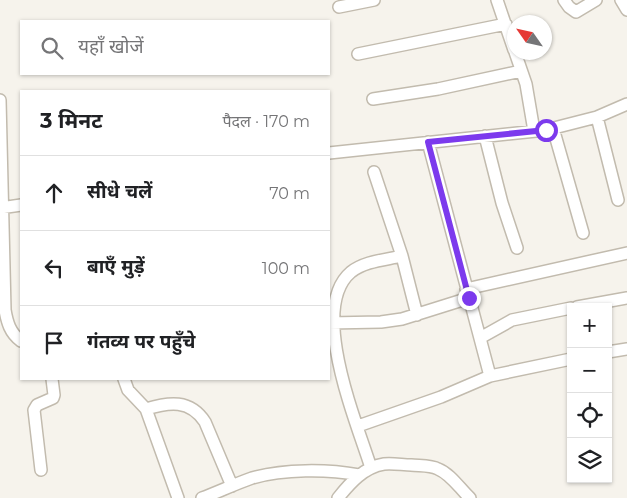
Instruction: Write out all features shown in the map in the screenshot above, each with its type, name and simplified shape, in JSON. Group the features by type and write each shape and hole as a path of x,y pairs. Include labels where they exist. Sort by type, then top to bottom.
{"street":[{"path":"339,7 374,0"},
{"path":"497,0 507,27"},
{"path":"564,0 576,12 596,0"},
{"path":"621,0 627,10"},
{"path":"358,54 506,24"},
{"path":"518,60 529,100 534,131"},
{"path":"374,99 438,89 522,71"},
{"path":"0,100 5,310 7,322 12,332 20,340"},
{"path":"330,153 553,128 597,117 627,104"},
{"path":"597,117 618,200"},
{"path":"553,128 583,233"},
{"path":"485,136 502,203 517,248"},
{"path":"428,142 490,376"},
{"path":"374,172 402,256 416,314"},
{"path":"2,208 20,205"},
{"path":"331,323 381,322 402,319 468,294 627,253"},
{"path":"371,468 336,354 331,323 336,299 342,283 351,272 363,265 402,256"},
{"path":"599,303 627,298"},
{"path":"480,338 512,320 567,309"},
{"path":"612,351 627,349"},
{"path":"358,426 440,397 490,376 567,360"},
{"path":"41,470 34,410 37,405 53,398 52,380"},
{"path":"124,380 128,390 146,409 178,498"},
{"path":"146,409 165,403 185,406 201,415 232,486"},
{"path":"338,498 360,475 371,468 384,464 427,466 438,469 448,476 470,498"},
{"path":"202,498 251,479 272,474 332,471 360,475"}],"route":[{"path":"469,298 428,142 546,130"}]}
